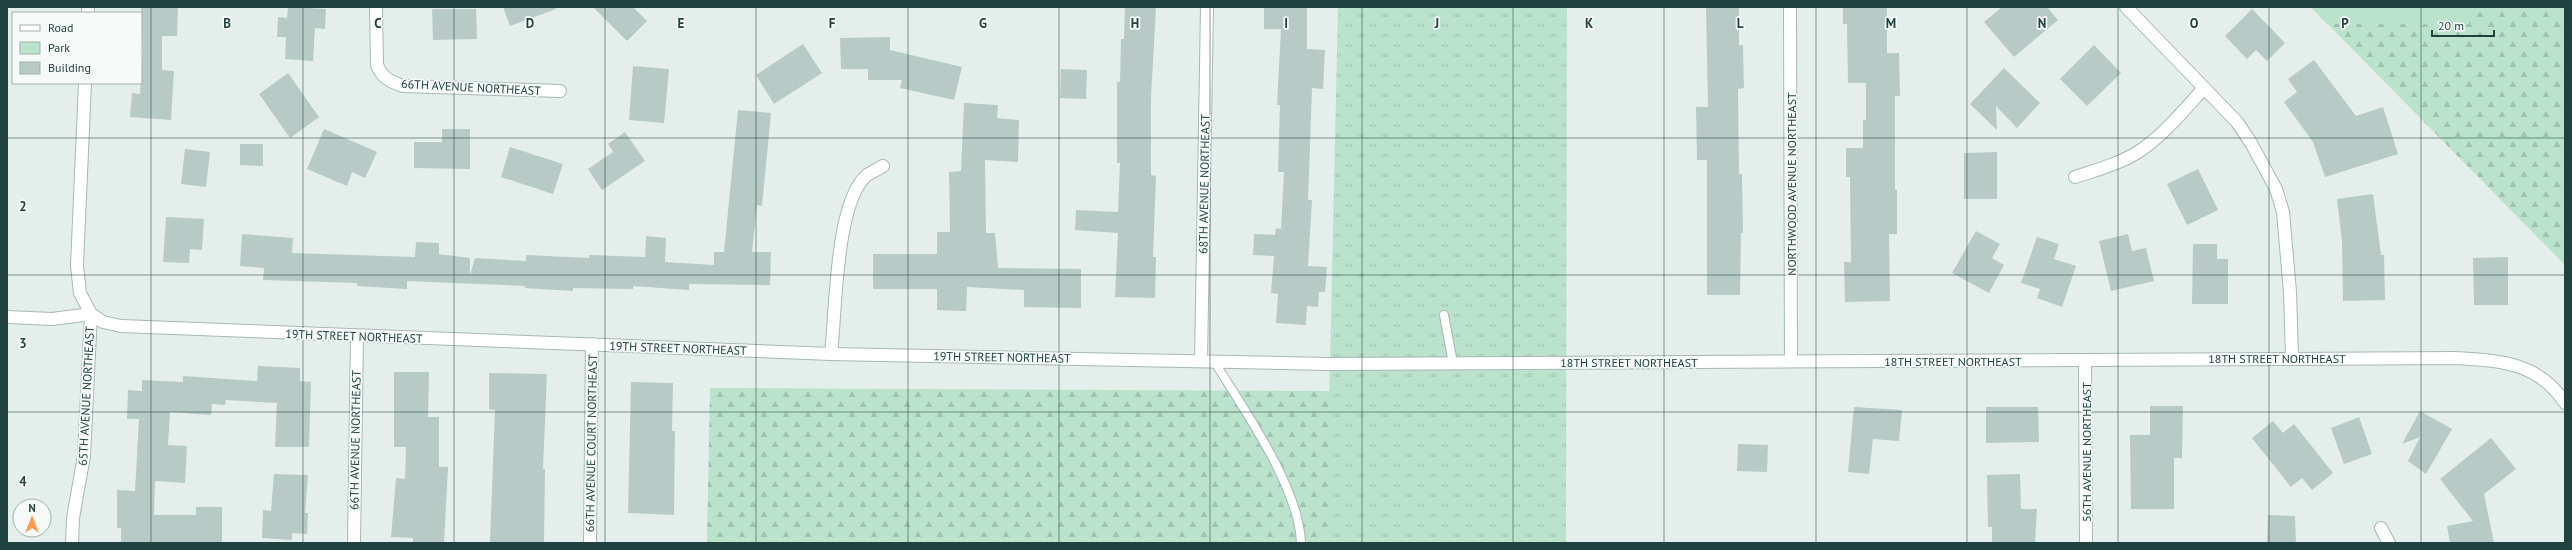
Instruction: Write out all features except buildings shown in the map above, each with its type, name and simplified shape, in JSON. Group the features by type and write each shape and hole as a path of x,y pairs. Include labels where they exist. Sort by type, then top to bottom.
{"street":[{"name":"66TH AVENUE NORTHEAST","path":"376,7 377,66 380,73 392,82 403,86 560,91"},
{"name":"68TH AVENUE NORTHEAST","path":"1201,361 1207,7"},
{"name":"NORTHWOOD AVENUE NORTHEAST","path":"1790,7 1791,361"},
{"path":"2126,7 2237,122 2252,143 2280,201 2286,235 2292,357"},
{"name":"65TH AVENUE NORTHEAST","path":"72,543 73,518 84,456 91,314 80,292 77,266 85,84"},
{"path":"2075,177 2115,164 2138,152 2168,127 2204,88"},
{"path":"831,354 843,226 850,204 866,176 883,166"},
{"name":"19TH STREET NORTHEAST","path":"91,314 103,322 121,326 357,336 831,354 1352,364"},
{"path":"7,317 52,319 91,314"},
{"name":"66TH AVENUE NORTHEAST","path":"354,543 357,336"},
{"name":"66TH AVENUE COURT NORTHEAST","path":"590,543 592,344"},
{"name":"18TH STREET NORTHEAST","path":"1352,364 1791,361 2086,361 2292,357 2494,361 2515,365 2535,374 2549,383 2565,403"},
{"name":"56TH AVENUE NORTHEAST","path":"2086,361 2086,543"},
{"path":"2382,528 2389,543"}],"lane":[{"path":"1444,315 1453,363"},
{"path":"1214,362 1263,439 1294,502 1302,543"}],"green space":[{"path":"1338,7 1567,7 1566,543 1326,543"},
{"path":"2311,7 2565,7 2565,265"},
{"path":"2311,7 2469,7 2469,24 2327,24"},
{"path":"710,388 1331,391 1326,543 707,543"}]}
